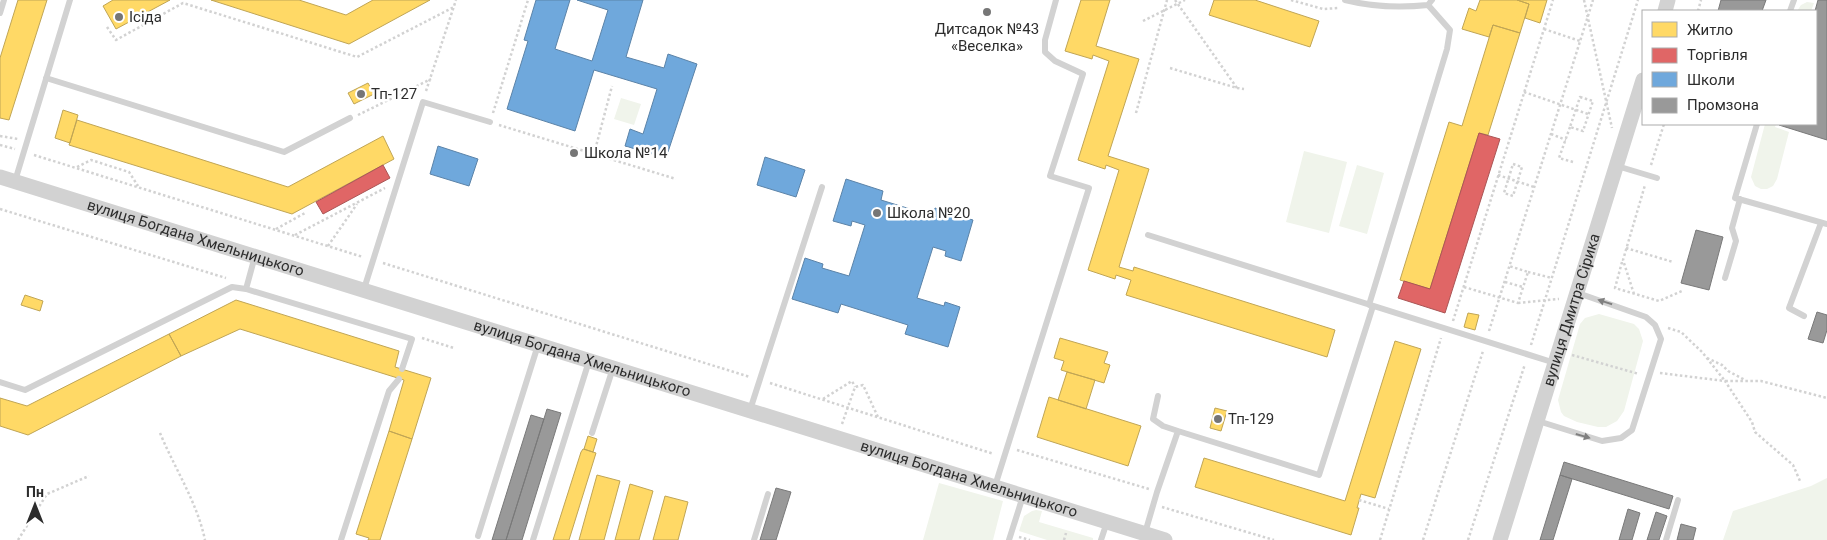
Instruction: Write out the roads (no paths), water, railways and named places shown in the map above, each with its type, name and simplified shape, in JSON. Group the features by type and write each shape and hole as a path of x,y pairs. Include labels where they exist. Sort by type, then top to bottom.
{"street":[{"name":"вулиця Дмитра Сірика","path":"1500,540 1642,83"},
{"name":"вулиця Богдана Хмельницького","path":"0,177 1165,540"}],"lane":[{"path":"0,13 4,0"},
{"path":"15,181 70,0"},
{"path":"995,487 1089,188 1050,176 1083,74 1056,61 1045,52 1045,40 1056,0"},
{"path":"1158,396 1154,419 1162,426 1319,475 1447,49 1450,30 1430,3 1407,7 1383,7 1345,0"},
{"path":"46,78 284,152 350,118"},
{"path":"364,290 423,102 490,122"},
{"path":"1757,125 1736,198 1824,224 1789,308 1804,316"},
{"path":"1616,166 1657,178"},
{"path":"750,411 822,187"},
{"path":"1725,278 1736,240 1732,228 1740,199"},
{"path":"1148,235 1528,354 1556,357"},
{"path":"246,289 255,256"},
{"path":"0,382 24,390 232,287 246,289 412,339 402,369"},
{"path":"1537,421 1602,441 1621,438 1632,430 1650,374 1660,339 1655,325 1646,317 1633,311 1576,295"},
{"path":"478,536 538,345"},
{"path":"533,540 589,361"},
{"path":"592,433 613,368"},
{"path":"341,540 389,391 400,379"},
{"path":"1145,534 1178,431"},
{"path":"754,540 768,494"},
{"path":"1009,540 1023,496"},
{"path":"1666,540 1678,500"},
{"path":"1101,540 1107,522"}],"place":[{"name":"Дитсадок №43 «Веселка»","path":"987,12"},
{"name":"Ісіда","path":"119,17"},
{"name":"Тп-127","path":"361,94"},
{"name":"Школа №14","path":"574,153"},
{"name":"Школа №20","path":"877,213"},
{"name":"Тп-129","path":"1218,419"}]}
